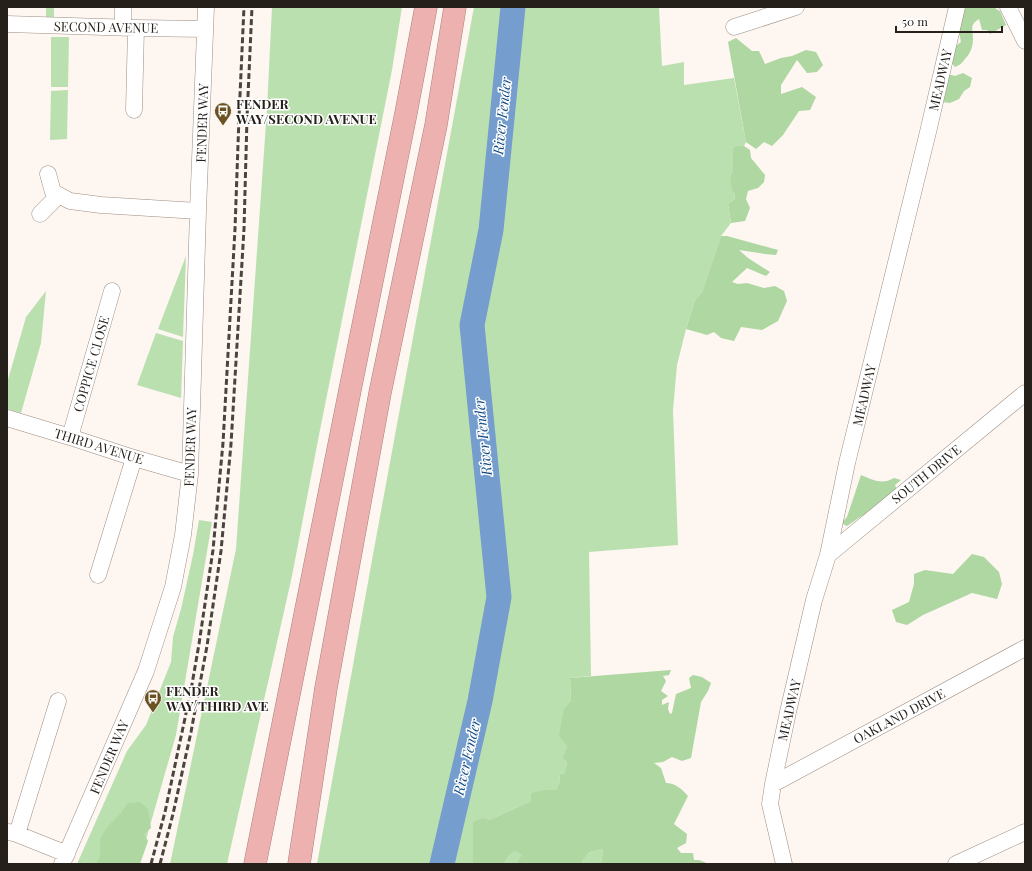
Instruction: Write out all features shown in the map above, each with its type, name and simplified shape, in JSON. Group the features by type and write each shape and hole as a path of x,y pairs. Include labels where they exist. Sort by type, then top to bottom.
{"highway":[{"path":"255,859 406,113 426,7"},
{"path":"298,864 326,688 380,393 436,125 455,7"},
{"path":"287,864 326,688"}],"street":[{"path":"123,7 130,28 134,110"},
{"name":"FENDER WAY","path":"65,859 146,671 173,587 183,535 190,474 206,7"},
{"path":"734,28 796,7"},
{"name":"MEADWAY","path":"784,864 770,804 773,784 814,600 828,555 847,464 957,7"},
{"path":"1008,7 1025,41"},
{"name":"SECOND AVENUE","path":"7,24 205,29"},
{"path":"48,174 53,192 70,201 101,205 198,211"},
{"path":"40,214 59,195"},
{"name":"COPPICE CLOSE","path":"70,437 112,291"},
{"name":"SOUTH DRIVE","path":"828,555 1025,392"},
{"name":"THIRD AVENUE","path":"8,424 70,437 134,458 190,474"},
{"path":"98,575 134,458"},
{"name":"OAKLAND DRIVE","path":"773,784 1025,648"},
{"path":"58,701 12,833 65,859"},
{"path":"962,863 1025,832"}],"green space":[{"path":"46,7 54,7 54,17 46,17"},
{"path":"272,7 402,7 392,70 292,576 227,864 170,864 236,549 267,109"},
{"path":"474,7 659,7 662,66 684,62 684,85 734,78 746,142 744,146 737,145 733,148 733,170 730,177 735,199 728,204 731,223 721,236 702,292 695,300 677,365 673,410 678,545 589,552 591,676 570,678 571,700 564,708 567,746 562,758 567,762 564,774 559,773 560,781 556,790 545,790 531,801 489,820 473,822 473,864 317,864 374,549"},
{"path":"963,7 995,7 1000,11 1006,25 990,34 987,30 982,30 979,19 976,21 972,28 973,42 971,50 962,62 955,67 952,63 953,48 961,42 959,32"},
{"path":"51,37 69,37 68,87 51,87"},
{"path":"736,38 752,51 759,51 765,64 806,50 816,52 823,65 817,72 807,73 797,60 781,85 781,94 802,87 816,97 810,110 799,111 783,135 772,146 764,142 756,149 746,142 728,42"},
{"path":"963,73 972,78 970,87 964,91 959,99 950,103 942,102 948,74 955,76"},
{"path":"68,90 67,139 50,140 51,91"},
{"path":"737,145 744,146 750,150 751,158 765,175 764,182 758,188 748,191 746,199 750,208 745,221 731,223 728,204 735,199 730,177 733,170 733,148"},
{"path":"721,236 727,236 778,250 776,255 739,250 748,258 770,272 766,276 747,268 732,282 738,284 747,283 764,288 775,286 784,291 787,301 778,321 762,330 741,327 734,341 721,338 714,332 707,335 686,329 695,300 702,292"},
{"path":"186,256 183,337 158,329"},
{"path":"46,291 41,343 21,413 7,409 7,383 26,317"},
{"path":"156,333 183,341 181,398 137,385"},
{"path":"861,475 878,481 885,481 894,478 901,480 895,485 897,490 868,514 860,517 847,526 841,523 847,517"},
{"path":"199,520 212,522 176,735 139,864 77,864 127,751 146,725 171,662 173,637 193,555"},
{"path":"972,554 984,557 999,572 1002,584 997,599 972,593 923,615 907,625 896,622 892,610 909,602 914,584 914,574 925,570 953,574"},
{"path":"671,670 669,675 663,676 666,681 661,691 668,696 662,700 662,705 669,702 668,709 670,714 672,713 676,694 691,688 689,678 693,675 702,677 711,683 701,702 691,758 682,761 672,757 663,762 654,763 661,768 666,783 678,787 688,796 674,824 687,834 686,843 677,848 681,853 693,853 694,860 699,860 709,864 601,864 603,850 595,850 585,857 581,864 516,864 522,855 515,851 508,857 504,864 473,864 473,822 483,818 489,820 531,801 531,793 545,790 556,790 560,781 559,773 564,774 567,762 562,758 567,746 559,736 564,708 571,700 570,678"},
{"path":"140,802 148,809 151,828 144,834 148,841 140,864 96,864 100,856 100,839 107,827 120,814 128,803"},
{"path":"594,850 603,850 601,864 581,864 585,856"},
{"path":"515,851 523,855 516,864 504,864 508,857"}],"waterway":[{"name":"River Fender","path":"442,864 480,701 499,597 472,325 491,230 513,7"}],"railway":[{"path":"151,864 165,812 191,690 213,550 223,443 235,229 244,7"},
{"path":"160,864 173,814 191,732 207,646 221,551 231,444 244,229 252,7"}],"place":[{"name":"FENDER WAY/SECOND AVENUE","path":"223,126"},
{"name":"FENDER WAY/THIRD AVE","path":"153,713"}]}
